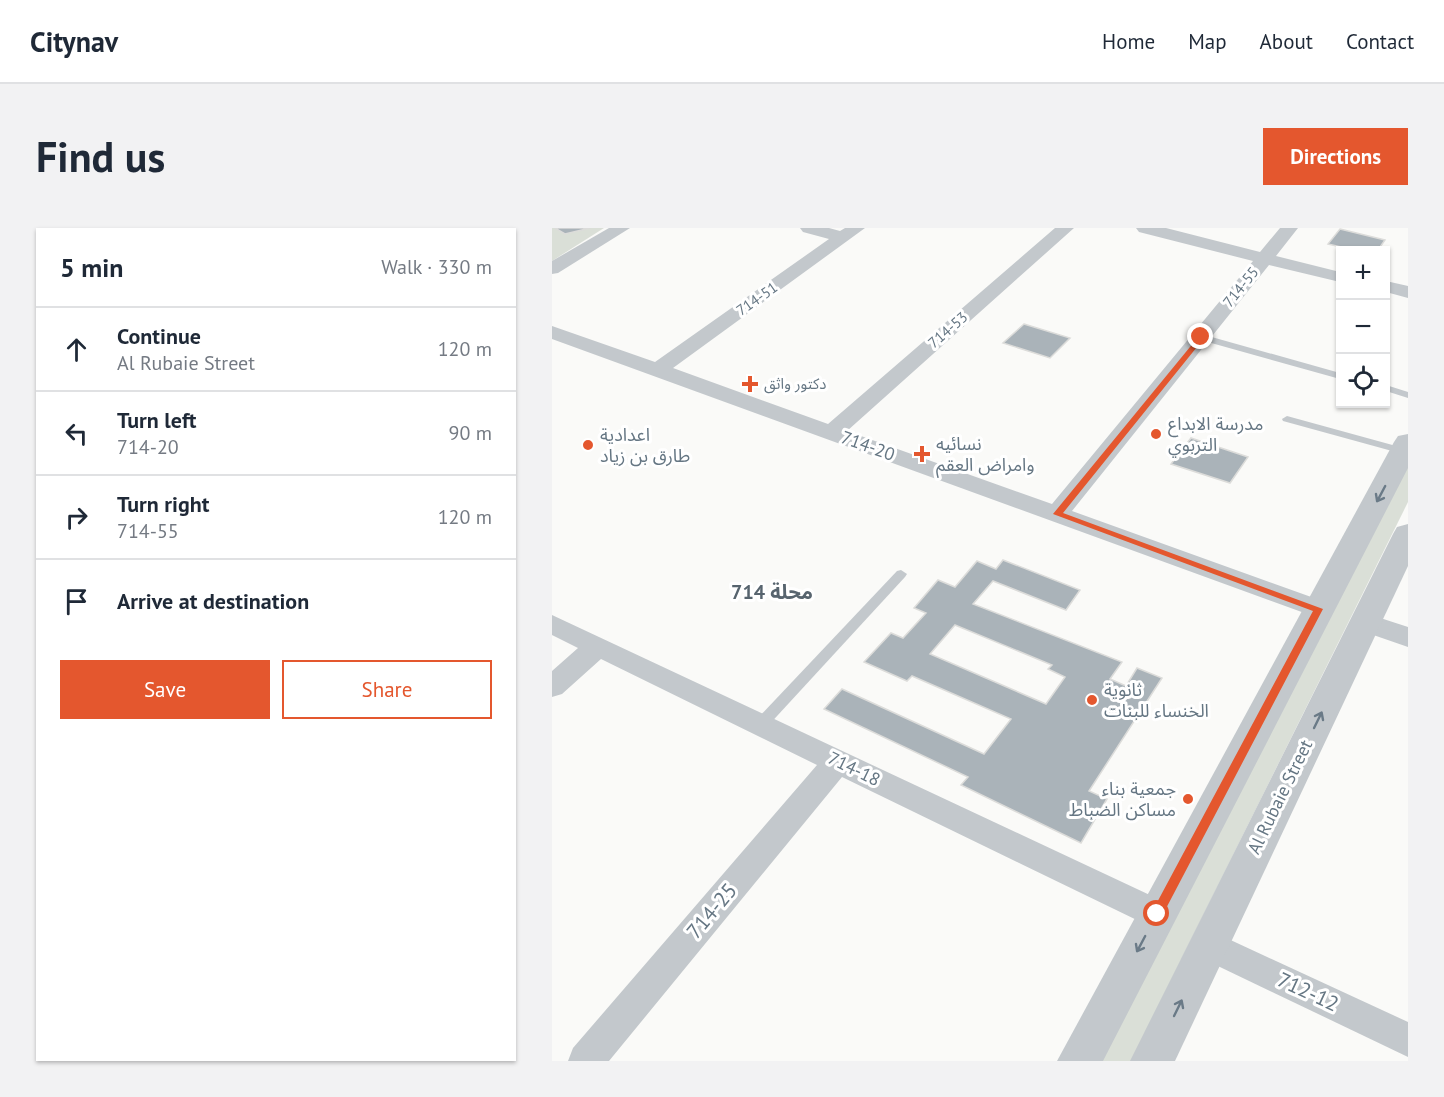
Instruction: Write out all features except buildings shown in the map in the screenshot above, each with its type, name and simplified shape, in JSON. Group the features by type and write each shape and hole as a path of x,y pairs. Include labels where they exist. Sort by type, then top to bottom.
{"street":[{"path":"552,269 621,228"},
{"path":"809,228 850,233"},
{"name":"714-53","path":"831,433 1065,228"},
{"path":"1145,228 1336,276"},
{"name":"714-55","path":"1057,514 1289,228"},
{"name":"714-51","path":"657,370 850,233"},
{"path":"1390,288 1408,292"},
{"name":"714-20","path":"552,332 1319,609"},
{"path":"1078,1061 1406,447"},
{"name":"Al Rubaie Street","path":"1152,1061 1408,534"},
{"path":"1365,622 1408,637"},
{"name":"714-18","path":"552,624 1157,914"},
{"path":"552,687 598,646"},
{"name":"714-25","path":"586,1061 838,761"},
{"name":"712-12","path":"1209,945 1408,1040"}],"lane":[{"path":"1201,337 1336,375"},
{"path":"1390,389 1408,395"},
{"path":"1287,419 1406,447"},
{"path":"761,724 901,574"}],"shaded area":[{"path":"552,228 604,228 552,261"},
{"path":"1408,460 1408,502 1131,1061 1094,1061"}],"place":[{"name":"دكتور واثق","path":"750,384"},
{"name":"مدرسة الابداع التربوي","path":"1156,434"},
{"name":"اعدادية طارق بن زياد","path":"588,445"},
{"name":"نسائيه وامراض العقم","path":"922,454"},
{"name":"ثانوية الخنساء للبنات","path":"1092,700"},
{"name":"جمعية بناء مساكن الضباط","path":"1188,799"}],"district":[{"name":"محلة 714","path":"772,592"}],"route":[{"path":"1157,914 1319,609 1057,514 1201,337"}]}
